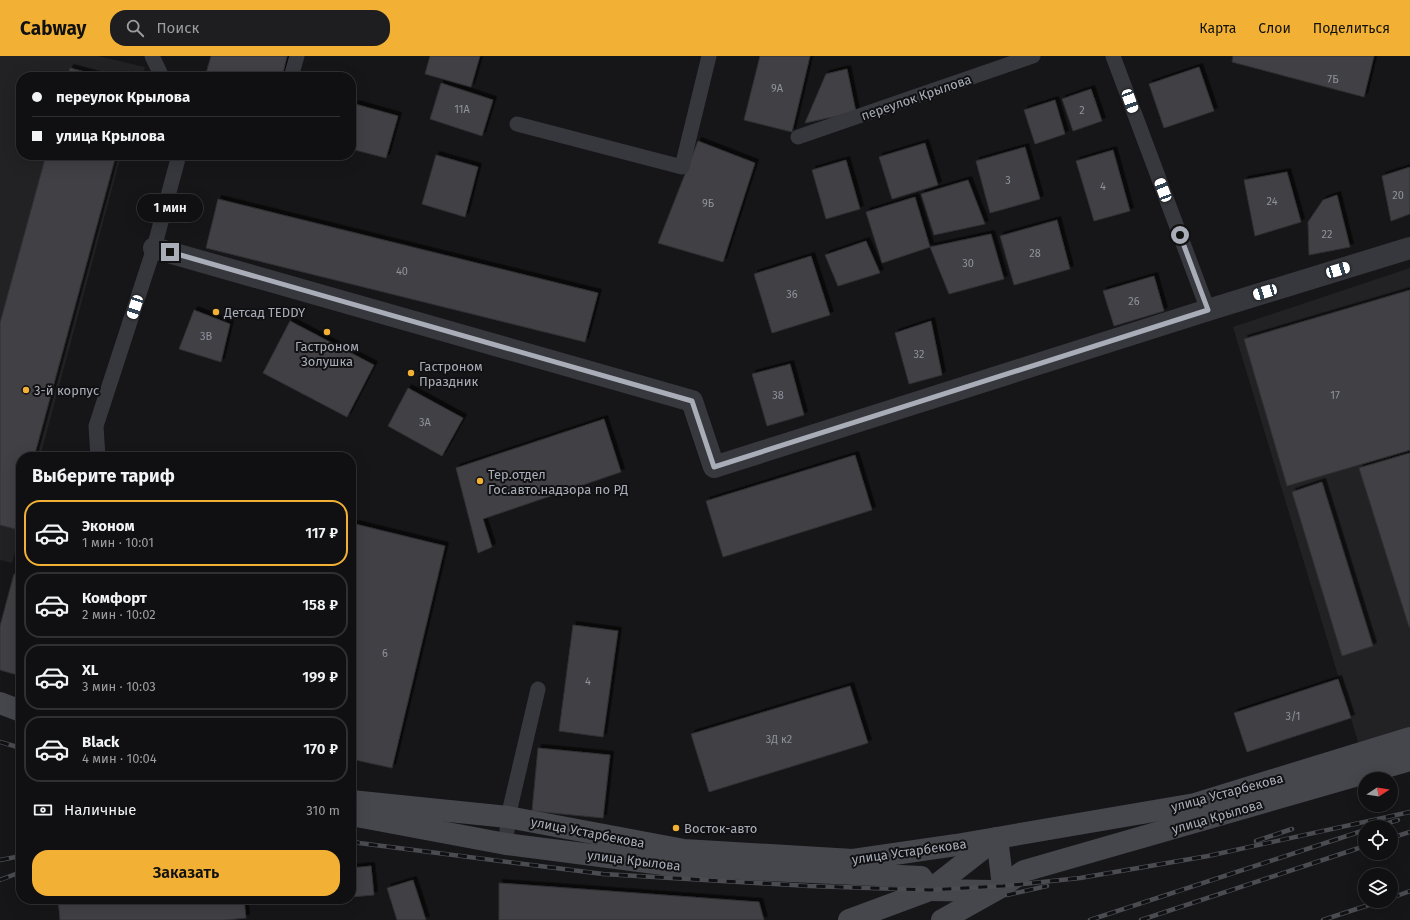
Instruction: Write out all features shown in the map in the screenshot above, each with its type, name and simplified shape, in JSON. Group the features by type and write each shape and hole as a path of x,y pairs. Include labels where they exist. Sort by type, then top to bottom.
{"main road":[{"path":"0,703 16,709"},
{"path":"0,719 16,724"},
{"name":"улица Устарбекова","path":"356,802 508,817 684,850 853,860 956,846 1195,804 1410,738"},
{"name":"улица Крылова","path":"942,920 998,889 1024,871 1410,760"},
{"name":"улица Крылова","path":"356,816 506,844 678,866 998,889"},
{"path":"850,920 925,884 997,838"},
{"path":"997,838 998,889"}],"street":[{"path":"154,248 692,401 714,467 1208,310 1410,248"}],"lane":[{"path":"152,56 160,72"},
{"path":"292,72 297,56"},
{"path":"517,124 682,167 709,56"},
{"name":"переулок Крылова","path":"798,137 1033,56"},
{"path":"1113,56 1208,310"},
{"path":"98,452 96,426 154,248 178,160"},
{"path":"506,844 508,817 538,688"}],"shaded area":[{"name":"3-й корпус","path":"0,56 98,56 145,67 144,72 16,72 16,160 120,160 41,452 16,452 16,547 12,563 0,560"},
{"path":"1410,268 1410,728 1359,745 1233,327"}],"building":[{"path":"211,56 287,56 283,72 206,72"},
{"path":"430,56 480,56 471,87 425,74"},
{"path":"760,56 810,56 792,132 744,120"},
{"path":"1233,56 1374,56 1364,97 1232,62"},
{"path":"1199,67 1214,111 1164,128 1149,84"},
{"path":"70,68 85,72 69,72"},
{"path":"847,69 856,112 805,123 826,74"},
{"path":"441,83 493,100 482,136 430,119"},
{"path":"1091,89 1102,121 1073,131 1062,99"},
{"path":"1055,100 1065,134 1035,144 1024,110"},
{"path":"356,104 398,116 386,158 356,150"},
{"path":"698,141 755,163 723,262 658,243"},
{"path":"925,143 938,185 892,199 879,157"},
{"path":"1025,147 1040,199 990,213 976,161"},
{"path":"1113,150 1130,211 1094,221 1076,161"},
{"path":"436,155 478,167 465,217 422,204"},
{"name":"3-й корпус","path":"45,160 115,160 35,452 16,452 15,529 0,525 0,323"},
{"path":"846,160 860,209 826,219 812,170"},
{"path":"1410,167 1410,214 1391,221 1382,176"},
{"path":"1287,172 1301,222 1255,236 1244,180"},
{"path":"968,180 985,224 934,235 921,194"},
{"path":"1337,195 1350,247 1309,255 1308,222 1323,200"},
{"path":"915,197 930,247 882,263 866,212"},
{"path":"218,199 598,293 585,342 206,248"},
{"path":"1057,220 1070,269 1014,285 1000,236"},
{"path":"991,234 1004,279 949,294 930,247"},
{"path":"866,241 880,273 838,286 825,255"},
{"path":"811,256 830,315 772,333 754,274"},
{"path":"1154,276 1164,311 1114,326 1103,291"},
{"path":"1410,290 1410,450 1287,486 1244,339"},
{"path":"194,310 230,324 221,362 179,349"},
{"path":"290,321 374,365 347,417 263,373"},
{"path":"931,321 942,375 909,384 895,333"},
{"path":"790,364 804,415 767,426 752,374"},
{"path":"408,388 463,418 442,456 388,426"},
{"path":"604,419 621,472 483,519 492,547 478,553 456,468"},
{"path":"1410,453 1410,627 1409,627 1359,468"},
{"path":"855,455 872,510 723,557 706,501"},
{"path":"1322,482 1373,646 1342,656 1292,492"},
{"path":"356,524 445,546 392,768 356,760"},
{"path":"14,574 16,575 16,675 0,670 0,626"},
{"path":"573,625 618,631 603,737 559,731"},
{"path":"1338,679 1351,718 1247,752 1234,713"},
{"path":"850,686 868,743 709,792 691,734"},
{"path":"538,748 610,755 603,818 532,811"},
{"path":"371,866 374,895 356,897 356,868"},
{"path":"413,880 426,920 397,920 387,888"},
{"path":"499,883 759,902 764,920 499,920"},
{"path":"58,904 245,904 246,918 225,920 60,920"}],"railway":[{"path":"0,742 16,747"},
{"path":"356,842 603,874 809,886 930,890 1003,886 1080,878 1208,856 1410,812"},
{"path":"1256,841 1292,829"},
{"path":"1090,920 1358,832"},
{"path":"1398,836 1410,832"},
{"path":"1141,920 1358,848"},
{"path":"0,860 16,857"},
{"path":"0,880 16,874"},
{"path":"1007,895 1047,886"},
{"path":"1398,895 1410,891"},
{"path":"1323,920 1360,908"}],"place":[{"name":"Детсад TEDDY","path":"216,312"},
{"name":"Гастроном Золушка","path":"327,332"},
{"name":"Гастроном Праздник","path":"411,373"},
{"name":"3-й корпус","path":"26,390"},
{"name":"Тер.отдел Гос.авто.надзора по РД","path":"480,481"},
{"name":"Восток-авто","path":"676,828"}],"route":[{"path":"170,252 692,401 714,467 1208,310 1180,235"}]}
